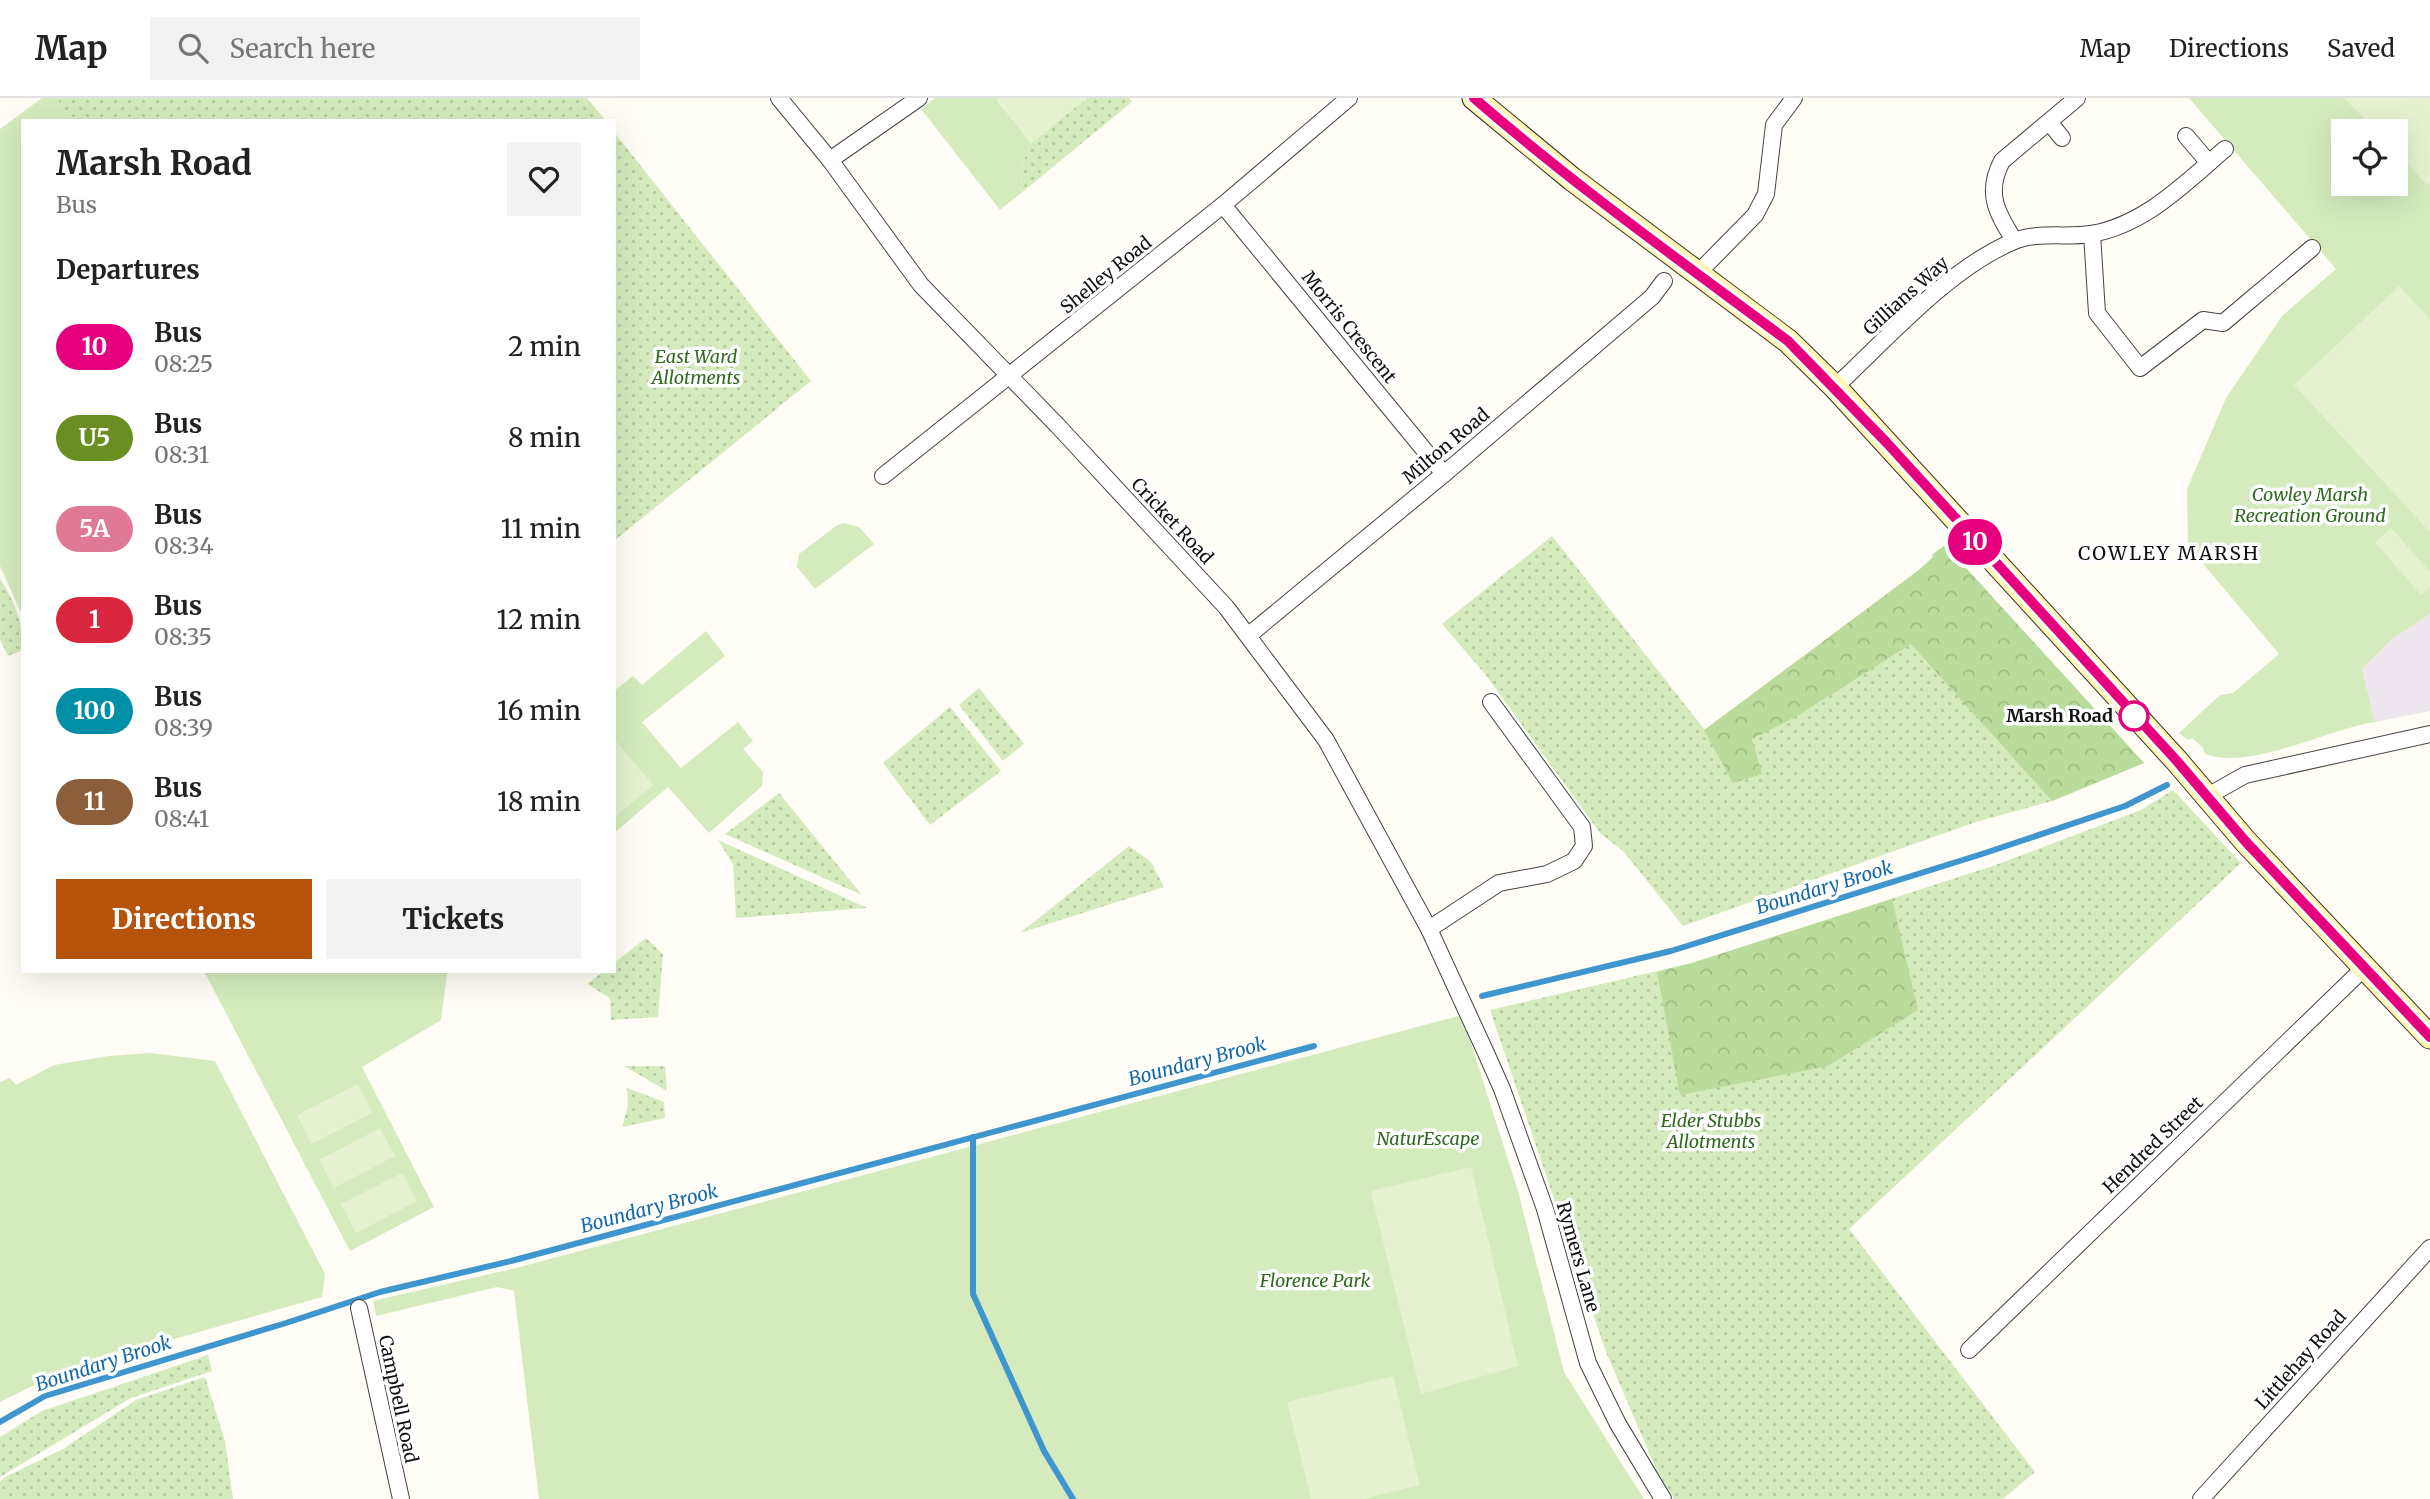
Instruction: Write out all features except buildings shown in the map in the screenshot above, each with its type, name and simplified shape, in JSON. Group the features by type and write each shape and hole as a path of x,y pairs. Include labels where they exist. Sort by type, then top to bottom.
{"main road":[{"path":"1474,98 1528,145 1788,341 1835,387 2176,760 2206,797 2430,1037"}],"street":[{"name":"Cricket Road","path":"779,98 830,160 921,285 1113,485 1248,635 1326,740 1429,929 1471,1018"},
{"path":"830,160 919,98"},
{"name":"Shelley Road","path":"883,476 1223,205 1349,98"},
{"path":"1697,274 1755,215 1766,194 1774,125 1794,98"},
{"path":"2014,240 2000,218 1993,196 1995,175 2002,161 2077,98"},
{"path":"2049,122 2063,138"},
{"path":"2186,136 2208,163"},
{"name":"Gillians Way","path":"1835,387 1951,279 1974,262 2014,240 2092,234 2125,224 2154,209 2225,149"},
{"name":"Morris Crescent","path":"1223,205 1444,474"},
{"path":"2092,234 2097,313 2140,368 2203,320 2224,323 2312,248"},
{"name":"Milton Road","path":"1248,635 1444,474 1652,296 1664,281"},
{"path":"1429,929 1499,883 1547,874 1574,861 1584,846 1583,827 1491,702"},
{"path":"2206,797 2245,775 2430,734"},
{"name":"Hendred Street","path":"1969,1350 2364,968"},
{"name":"Rymers Lane","path":"1471,1018 1502,1088 1545,1209 1588,1363 1618,1424 1663,1499"},
{"name":"Littlehay Road","path":"2201,1499 2430,1248"},
{"name":"Campbell Road","path":"359,1308 401,1499"}],"shaded area":[{"path":"2430,614 2430,711 2375,722 2362,669 2391,640"}],"green space":[{"path":"42,98 56,98 72,119 21,119 21,613 0,566 0,129"},
{"path":"56,98 587,98 604,119 72,119"},
{"path":"935,98 998,98 1031,143 1023,162 1020,194 1000,210 921,109"},
{"path":"998,98 1087,98 1031,143"},
{"path":"1087,98 1129,98 1132,102 1020,194 1023,162 1031,143"},
{"name":"Cowley Marsh Recreation Ground","path":"2189,98 2430,98 2430,614 2391,640 2362,669 2375,722 2266,753 2223,758 2205,754 2203,748 2192,738 2188,740 2179,733 2220,695 2233,693 2279,654 2188,546 2187,489 2226,398 2282,316 2336,269"},
{"path":"2344,98 2430,98 2430,183 2427,185 2408,165 2408,119 2364,119"},
{"name":"East Ward Allotments","path":"616,135 811,381 616,539"},
{"path":"2399,286 2430,319 2430,532 2294,385"},
{"path":"843,523 859,527 874,544 815,589 797,567 799,554"},
{"path":"2391,528 2430,572 2430,587 2421,595 2375,542"},
{"path":"1552,536 1705,730 1919,570 1945,545 2144,763 2052,801 1976,822 1683,926 1624,852 1600,833 1485,674 1442,624"},
{"path":"1945,545 2144,763 2052,801 1911,644 1797,716 1752,739 1762,774 1733,783 1704,730 1919,570"},
{"path":"0,579 10,596 21,627 21,651 8,656 0,640"},
{"path":"706,631 725,656 642,722 681,768 738,722 753,741 743,749 763,772 762,786 709,833 668,787 616,831 616,689 633,676 642,685"},
{"path":"979,688 1024,744 1003,761 959,705"},
{"path":"950,707 1001,771 930,825 883,763"},
{"path":"616,741 653,785 616,816"},
{"name":"Elder Stubbs Allotments","path":"2173,790 2241,863 1849,1229 2035,1472 2003,1499 1674,1499 1657,1471 1606,1352 1490,1010 1692,963 1993,866 2141,810"},
{"path":"779,793 862,895 725,834"},
{"path":"718,840 867,908 736,918 733,864"},
{"path":"1129,846 1151,862 1164,887 1020,933"},
{"path":"1892,899 1918,1010 1828,1066 1680,1095 1657,972"},
{"path":"646,938 663,954 658,1017 611,1020 610,998 587,984 601,973 616,973 616,961"},
{"path":"205,973 448,973 441,1020 362,1067 434,1207 350,1251"},
{"name":"Florence Park","path":"1462,1015 1518,1191 1564,1372 1644,1499 539,1499 514,1291 497,1287 376,1316 373,1301 516,1268"},
{"path":"150,1053 215,1061 325,1274 322,1297 65,1370 0,1402 0,1082 10,1078 16,1085 54,1065 109,1056"},
{"path":"624,1066 665,1066 667,1091"},
{"path":"358,1084 372,1113 311,1144 297,1115"},
{"path":"627,1088 664,1102 665,1118 622,1127 628,1106"},
{"path":"380,1128 395,1156 334,1188 319,1160"},
{"path":"1471,1167 1518,1366 1421,1394 1371,1193"},
{"path":"402,1173 417,1201 356,1233 341,1204"},
{"path":"208,1355 212,1371 131,1398 0,1477 0,1437 42,1411"},
{"path":"1393,1376 1420,1485 1363,1499 1311,1499 1287,1402"},
{"path":"205,1377 225,1441 233,1499 0,1499 0,1482 5,1477 63,1449 136,1400"}],"waterway":[{"name":"Boundary Brook","path":"1482,996 1671,951 1982,854 2125,806 2167,785"},
{"name":"Boundary Brook","path":"0,1422 45,1396 380,1292 511,1261 1314,1046"},
{"path":"973,1137 973,1294 1044,1451 1073,1499"}],"bus line":[{"name":"10","path":"1474,98 1528,145 1679,262 1788,341 1804,356 1887,443 2176,760 2302,903 2430,1037"}],"place":[{"name":"Marsh Road","path":"2134,716"}],"district":[{"name":"COWLEY MARSH","path":"2169,553"}],"park label":[{"name":"NaturEscape","path":"1428,1139"}]}
